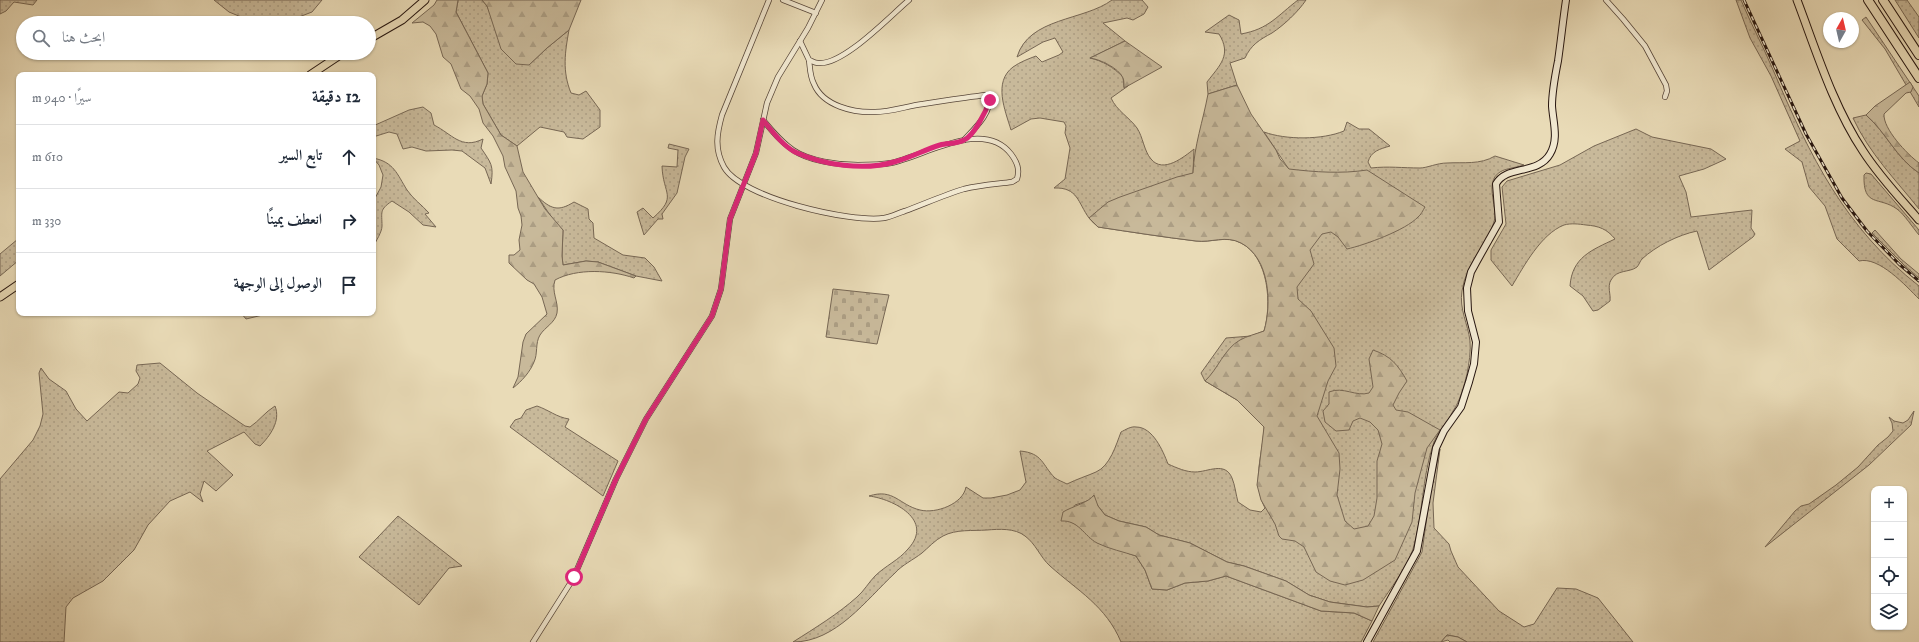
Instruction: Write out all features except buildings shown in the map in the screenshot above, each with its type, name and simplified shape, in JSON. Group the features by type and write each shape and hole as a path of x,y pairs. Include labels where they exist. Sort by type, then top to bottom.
{"highway":[{"path":"1868,0 1919,78"},
{"path":"1883,0 1919,55"}],"main road":[{"path":"376,35 402,20 425,0"},
{"path":"1797,0 1825,74 1857,141 1876,169 1919,220"},
{"path":"314,72 332,60"},
{"path":"0,297 16,286"}],"street":[{"path":"763,120 781,141 794,151 814,159 856,165 892,163 939,146 964,140 992,140 1005,147 1015,159 1019,168 1018,179 1012,182 964,189 886,218 871,219 853,218 796,205 744,186 733,178 725,168 718,151 718,132 722,115 769,0"},
{"path":"783,0 816,13"},
{"path":"533,642 573,579 616,479 646,419 712,316 721,289 730,219 756,153 767,103 778,78 822,0"},
{"path":"809,60 818,63 842,56 860,43 909,0"},
{"path":"1367,642 1417,551 1436,448 1444,431 1461,407 1470,382 1474,364 1476,342 1468,311 1467,288 1471,272 1499,222 1496,184 1502,176 1530,169 1542,163 1550,154 1553,146 1555,124 1552,108 1553,91 1566,0"},
{"path":"1606,0 1645,46 1666,85 1667,91 1665,97"},
{"path":"800,41 809,60 810,73 814,86 821,95 840,107 859,111 876,112 949,99 984,95 989,97 990,100 983,118 964,140"}],"green space":[{"path":"0,0 37,0 33,5 14,2 6,11 0,14"},
{"path":"214,0 322,0 312,12 301,16 239,16 229,12"},
{"path":"437,0 458,0 456,12 488,73 487,84 482,96 483,104 501,135 517,146 523,172 545,209 563,230 563,265 586,261 598,262 636,276 634,278 615,273 584,272 564,276 555,280 554,289 557,305 556,316 538,338 535,359 530,369 523,379 513,388 518,377 523,342 526,334 547,314 542,297 534,284 527,280 509,263 509,255 514,255 520,250 519,240 522,225 516,191 505,167 503,156 493,136 483,123 479,109 470,96 461,89 451,64 443,57 436,34 430,26 423,22 412,23 434,5"},
{"path":"458,0 482,0 487,6 494,23 529,65 569,30 565,62 568,85 571,93 579,95 586,91 600,110 600,127 583,139 567,137 564,132 540,127 517,146 501,135 483,104 482,96 487,84 488,73 456,12"},
{"path":"482,0 581,0 569,30 529,65 516,64 501,49 487,6"},
{"path":"1112,0 1142,0 1148,7 1144,14 1133,20 1127,18 1103,23 1125,41 1090,58 1108,65 1123,77 1124,87 1128,86 1111,98 1116,107 1137,128 1149,156 1156,163 1167,165 1173,163 1194,149 1193,173 1288,168 1264,132 1293,138 1325,136 1344,131 1347,122 1359,129 1369,129 1390,146 1379,149 1371,155 1368,162 1371,168 1423,168 1443,163 1483,161 1495,156 1524,165 1504,170 1497,174 1493,180 1492,193 1495,216 1494,222 1464,281 1461,298 1470,341 1467,374 1458,403 1433,445 1429,458 1419,523 1410,556 1398,579 1379,606 1367,607 1330,602 1309,595 1286,581 1244,566 1227,562 1190,543 1159,535 1146,527 1119,521 1105,515 1098,506 1090,500 1075,505 1069,521 1082,528 1096,542 1136,556 1145,570 1152,589 1167,590 1185,583 1208,581 1226,576 1321,611 1354,613 1372,621 1361,642 1121,642 1108,618 1090,600 1043,559 1029,539 1021,533 997,529 959,531 943,536 898,570 861,607 837,627 823,635 809,640 793,642 826,621 860,595 875,576 904,553 915,539 917,529 914,520 908,513 889,501 869,496 885,494 896,498 913,508 926,511 941,509 954,503 964,493 966,487 983,498 1007,495 1020,490 1026,482 1020,451 1028,452 1038,457 1055,478 1067,484 1101,469 1112,455 1121,432 1132,427 1142,428 1152,435 1168,464 1182,470 1192,472 1216,469 1225,470 1232,478 1238,502 1250,510 1261,512 1265,508 1261,498 1258,478 1264,427 1237,400 1205,381 1201,373 1226,338 1251,336 1264,331 1268,308 1268,295 1263,270 1258,259 1241,243 1230,240 1196,241 1098,227 1089,218 1073,193 1062,188 1054,188 1065,179 1070,148 1065,133 1066,126 1064,122 1040,118 1031,119 1011,130 1006,114 1002,97 1002,88 1003,80 1007,73 1016,65 1033,57 1036,56 1042,62 1063,52 1055,38 1043,42 1017,57 1023,44 1033,34 1045,27 1100,7"},
{"path":"1298,0 1306,0 1299,9 1277,30 1256,43 1245,58 1230,63 1237,85 1208,94 1207,82 1223,60 1224,48 1223,41 1219,34 1205,32 1229,15 1239,20 1241,34 1251,32 1272,21"},
{"path":"1736,0 1741,0 1801,133 1832,189 1870,240 1893,264 1919,286 1919,299 1892,273 1875,263 1859,261 1837,239 1825,206 1809,187 1802,162 1785,149 1800,141 1771,76 1750,38"},
{"path":"1895,0 1907,0 1919,17 1919,38"},
{"path":"1866,17 1919,96 1919,107 1885,49 1862,20"},
{"path":"1125,41 1162,67 1124,88 1124,81 1121,74 1103,62 1090,58"},
{"path":"1910,82 1913,87 1911,92 1906,93 1884,114 1887,127 1891,134 1908,154 1919,163 1919,173 1897,153 1879,129 1866,115 1875,106"},
{"path":"1237,85 1251,114 1276,150 1280,159 1289,169 1328,172 1367,170 1425,207 1419,216 1404,227 1374,241 1355,247 1347,249 1338,237 1331,232 1322,234 1310,250 1314,264 1297,287 1298,299 1311,311 1334,348 1336,366 1328,381 1317,416 1339,453 1340,469 1337,495 1345,521 1354,529 1368,526 1374,516 1377,498 1377,461 1382,444 1378,430 1370,422 1360,418 1353,421 1349,430 1336,431 1325,422 1323,411 1329,404 1329,392 1334,390 1359,394 1369,393 1373,387 1369,359 1373,350 1389,358 1400,370 1407,381 1393,405 1396,410 1408,412 1440,430 1427,448 1415,493 1412,522 1395,560 1363,580 1345,585 1330,581 1316,572 1304,547 1295,541 1282,539 1279,536 1275,524 1261,500 1257,485 1264,427 1237,400 1205,381 1234,344 1246,337 1264,331 1268,308 1268,295 1263,270 1258,259 1251,250 1235,241 1224,239 1196,241 1098,227 1089,218 1108,202 1177,177 1193,173 1197,143 1208,94"},
{"path":"423,107 431,113 434,125 457,140 469,143 483,139 481,148 492,168 491,184 485,168 462,151 426,151 412,147 403,149 397,134 389,132 376,136 376,125 409,110"},
{"path":"1866,115 1879,129 1897,153 1919,173 1919,209 1883,165 1859,131 1853,118"},
{"path":"1636,129 1652,137 1711,149 1726,159 1704,169 1679,176 1686,192 1691,217 1752,210 1751,228 1755,234 1753,237 1709,270 1697,231 1675,238 1648,254 1634,269 1616,274 1609,285 1610,301 1598,310 1593,311 1583,296 1570,286 1572,276 1579,261 1591,251 1615,239 1606,230 1599,227 1591,225 1567,224 1556,229 1541,243 1534,251 1512,286 1491,260 1491,250 1506,224 1502,187 1507,181 1560,165 1594,146"},
{"path":"669,144 689,149 685,157 677,193 662,214 663,219 658,219 644,235 637,212 643,208 653,218 661,211 667,200 662,166 677,167 678,150 668,148"},
{"path":"376,159 386,162 394,170 409,193 429,213 425,214 436,227 423,225 409,212 392,201 383,209 382,228 376,241 376,196 381,187 383,175"},
{"path":"1866,173 1871,174 1919,230 1919,235 1900,211 1890,205 1873,200 1869,197 1864,185 1864,175"},
{"path":"538,197 555,208 563,207 574,202 588,209 589,219 593,223 594,238 623,255 645,258 654,267 662,281 636,276 598,262 586,261 563,265 563,230 554,221"},
{"path":"1875,230 1901,259 1919,274 1919,278 1872,233"},
{"path":"16,241 16,263 0,276 0,254"},
{"path":"833,289 889,295 877,344 826,337"},
{"path":"244,316 258,316 246,319"},
{"path":"160,363 197,393 245,426 250,427 275,406 277,417 274,428 260,446 255,444 244,432 207,451 233,475 216,491 204,481 200,494 203,502 190,492 170,501 148,525 134,550 103,581 73,598 66,607 64,642 0,642 0,479 33,440 40,426 43,414 39,373 41,368 49,379 66,391 76,409 87,421 119,392 128,393 138,384 140,378 136,371 137,365"},
{"path":"537,406 560,417 569,419 565,427 618,461 603,496 510,427 515,420 521,418 526,410"},
{"path":"1914,411 1911,425 1869,465 1765,547 1795,511 1801,506 1809,504 1836,485 1858,467 1878,445 1888,437 1893,431 1892,423 1889,417 1894,421 1903,423 1908,420"},
{"path":"1440,449 1433,503 1434,528 1449,544 1458,567 1499,611 1524,627 1534,624 1557,588 1576,589 1598,598 1633,642 1467,642 1458,637 1447,635 1441,642 1373,642 1422,552 1430,495"},
{"path":"1094,495 1098,506 1105,515 1119,521 1146,527 1159,535 1190,543 1227,562 1244,566 1286,581 1309,595 1330,602 1367,607 1379,606 1372,621 1354,613 1321,611 1226,576 1208,581 1185,583 1167,590 1152,589 1145,570 1136,556 1111,549 1097,543 1077,526 1067,521 1061,521 1063,512 1084,502"},
{"path":"398,516 462,566 449,568 419,605 359,557"},
{"path":"1447,635 1458,637 1467,642 1450,642 1448,640 1441,642"}],"railway":[{"path":"1744,0 1806,134 1842,198 1867,231 1899,264 1919,281"}],"route":[{"path":"574,577 616,479 646,419 696,344 718,302 730,219 756,153 763,120 774,134 794,151 814,159 837,163 875,165 892,163 939,146 964,140 983,118 990,100"}]}
